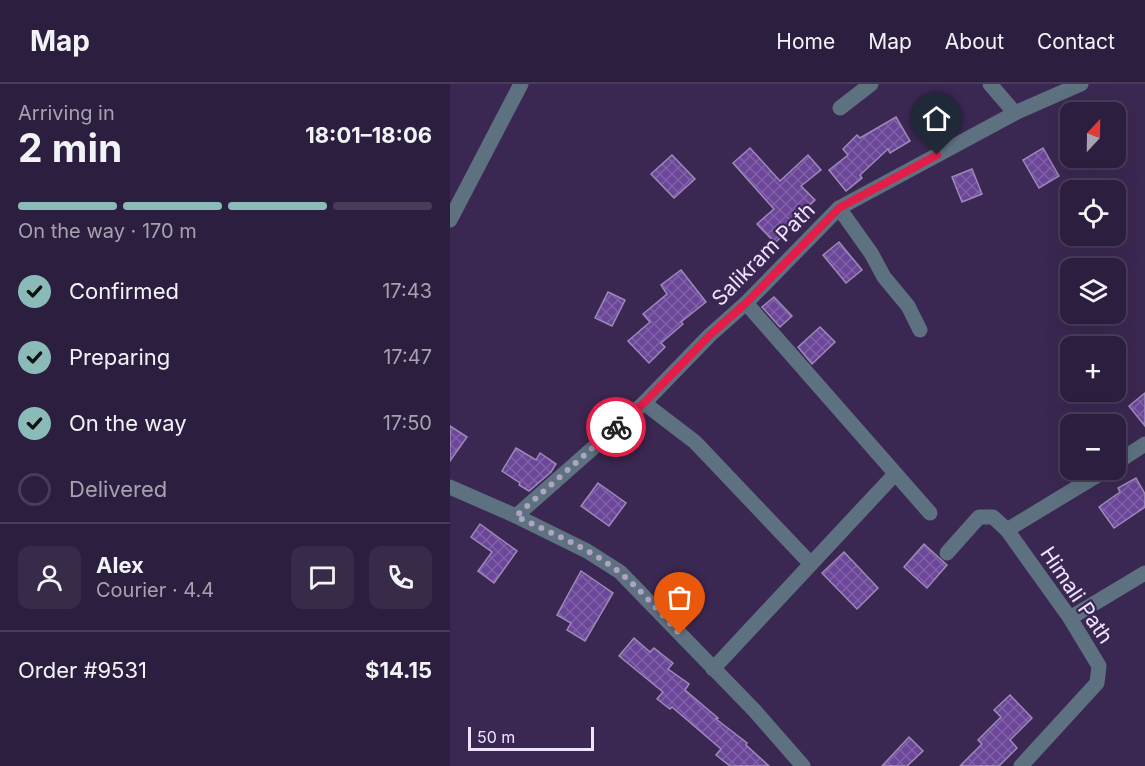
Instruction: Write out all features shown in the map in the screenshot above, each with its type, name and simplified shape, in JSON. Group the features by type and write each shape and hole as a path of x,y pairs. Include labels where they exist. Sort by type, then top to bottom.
{"street":[{"path":"450,220 521,84"},
{"path":"840,108 871,84"},
{"path":"990,84 1015,113"},
{"name":"Salikram Path","path":"516,516 644,403 839,208 1015,113 1072,86"},
{"path":"839,208 871,253 884,277 908,306 920,330"},
{"path":"746,303 930,513"},
{"path":"644,403 695,442 810,563"},
{"path":"1126,456 1145,444"},
{"path":"713,669 895,474"},
{"path":"947,553 979,517 993,517 1007,530 1090,480"},
{"path":"450,487 587,551 620,572 803,766"},
{"name":"Himali Path","path":"1007,530 1070,618 1099,666 1097,683 1021,766"},
{"path":"1070,618 1145,573"}],"building":[{"path":"896,117 910,141 890,153 888,149 860,175 862,178 846,191 829,170 848,155 843,149 857,135 860,138"},
{"path":"750,148 780,181 808,155 821,170 801,186 815,200 789,225 791,227 775,243 757,224 774,209 733,163"},
{"path":"1043,148 1059,176 1039,188 1023,160"},
{"path":"672,155 695,179 674,198 651,174"},
{"path":"972,169 982,194 962,202 952,177"},
{"path":"839,242 862,270 846,283 823,255"},
{"path":"681,270 706,302 681,322 683,324 661,343 665,347 649,363 628,341 650,322 643,314 667,294 661,285"},
{"path":"608,292 625,300 612,326 595,318"},
{"path":"774,297 792,316 780,327 762,307"},
{"path":"820,327 835,342 812,364 798,347"},
{"path":"1145,393 1145,426 1129,406"},
{"path":"450,426 467,437 450,461"},
{"path":"516,448 536,460 540,453 556,464 551,472 529,491 502,471"},
{"path":"1136,478 1145,494 1145,507 1114,528 1099,507 1120,492 1118,488"},
{"path":"598,483 626,503 609,526 581,506"},
{"path":"480,524 517,551 494,583 478,571 492,552 471,537"},
{"path":"924,544 947,565 927,588 904,567"},
{"path":"844,552 878,588 857,609 822,573"},
{"path":"581,571 613,593 585,641 567,630 571,623 557,615"},
{"path":"634,638 650,652 654,648 673,663 668,669 689,684 685,690 718,718 716,719 747,743 746,745 769,766 730,766 716,755 721,749 672,707 670,709 657,699 663,692 619,656"},
{"path":"1010,695 1032,718 1010,740 1017,748 999,766 960,766 982,744 978,740 1001,717 994,710"},
{"path":"909,737 923,751 907,766 882,766"}],"way so far":[{"path":"616,427 516,516 587,551 609,565 630,582 680,634"}],"route":[{"path":"616,427 644,403 710,335 746,303 839,208 937,155"}]}
